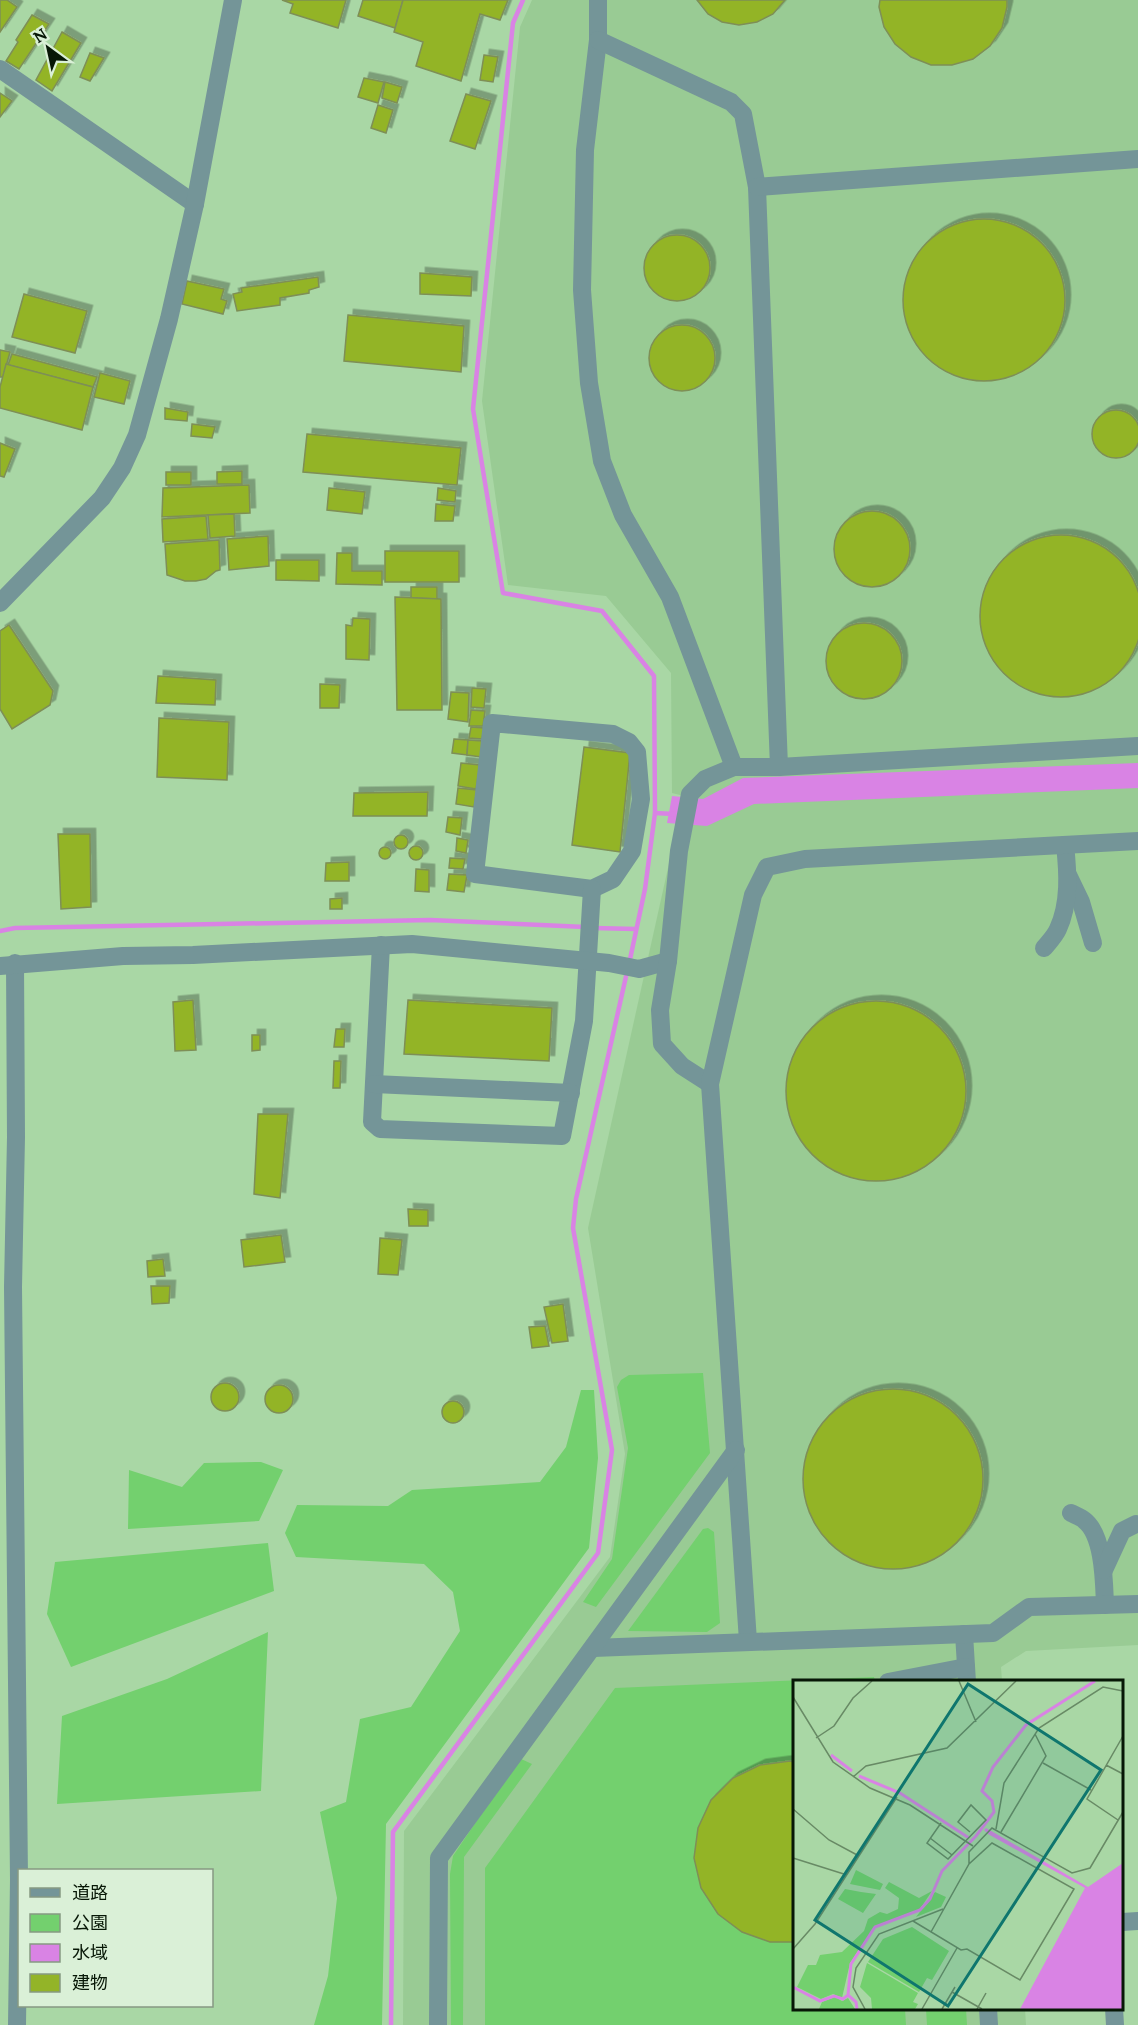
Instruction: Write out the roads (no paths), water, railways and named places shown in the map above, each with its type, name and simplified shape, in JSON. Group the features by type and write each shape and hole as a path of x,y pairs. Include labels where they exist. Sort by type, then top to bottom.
{"street":[{"path":"0,603 102,498 122,468 137,435 170,319 195,204 233,0"},
{"path":"598,0 598,40 585,150 582,290 589,383 602,461 623,515 670,597 734,767"},
{"path":"598,40 731,102 743,114 748,132 757,187 779,767"},
{"path":"0,69 195,204"},
{"path":"757,187 1138,159"},
{"path":"492,723 613,734 629,742 637,752 640,799 632,850 614,879 592,889 475,874 492,723"},
{"path":"710,1084 682,1066 662,1044 660,1010 668,961 679,851 690,794 705,779 734,767 779,767 1138,746"},
{"path":"748,1641 710,1084 753,895 767,867 805,860 1138,841"},
{"path":"1044,948 1058,930 1064,911 1068,875 1065,845"},
{"path":"1068,875 1081,902 1093,943"},
{"path":"381,945 372,1122 380,1129 562,1136 585,1021 592,889"},
{"path":"19,1869 8,1628 8,1467 16,1137 7,964 123,956 193,955 412,944 609,963 639,969 668,961"},
{"path":"374,1084 571,1094"},
{"path":"438,2025 439,1858 736,1450"},
{"path":"1071,1513 1085,1520 1094,1531 1104,1570 1105,1605"},
{"path":"1104,1570 1122,1531 1136,1524"},
{"path":"593,1648 993,1633 1029,1607 1138,1604"},
{"path":"908,1680 967,1674 964,1634"},
{"path":"1123,1923 1138,1921"},
{"path":"17,2025 18,1952"},
{"path":"988,2010 989,2025"},
{"path":"1114,2010 1115,2025"}],"water":[{"path":"1138,763 1138,788 754,804 707,826 667,823 672,796 703,799 743,778"}],"waterway":[{"path":"523,0 513,23 473,409 503,593 602,611 654,676 655,813 645,889 629,964"},
{"path":"655,813 674,814"},
{"path":"0,931 15,928 430,920 585,927"},
{"path":"593,928 636,929"},
{"path":"391,2025 393,1832 598,1553 612,1450 573,1228 576,1199 627,972"}]}
